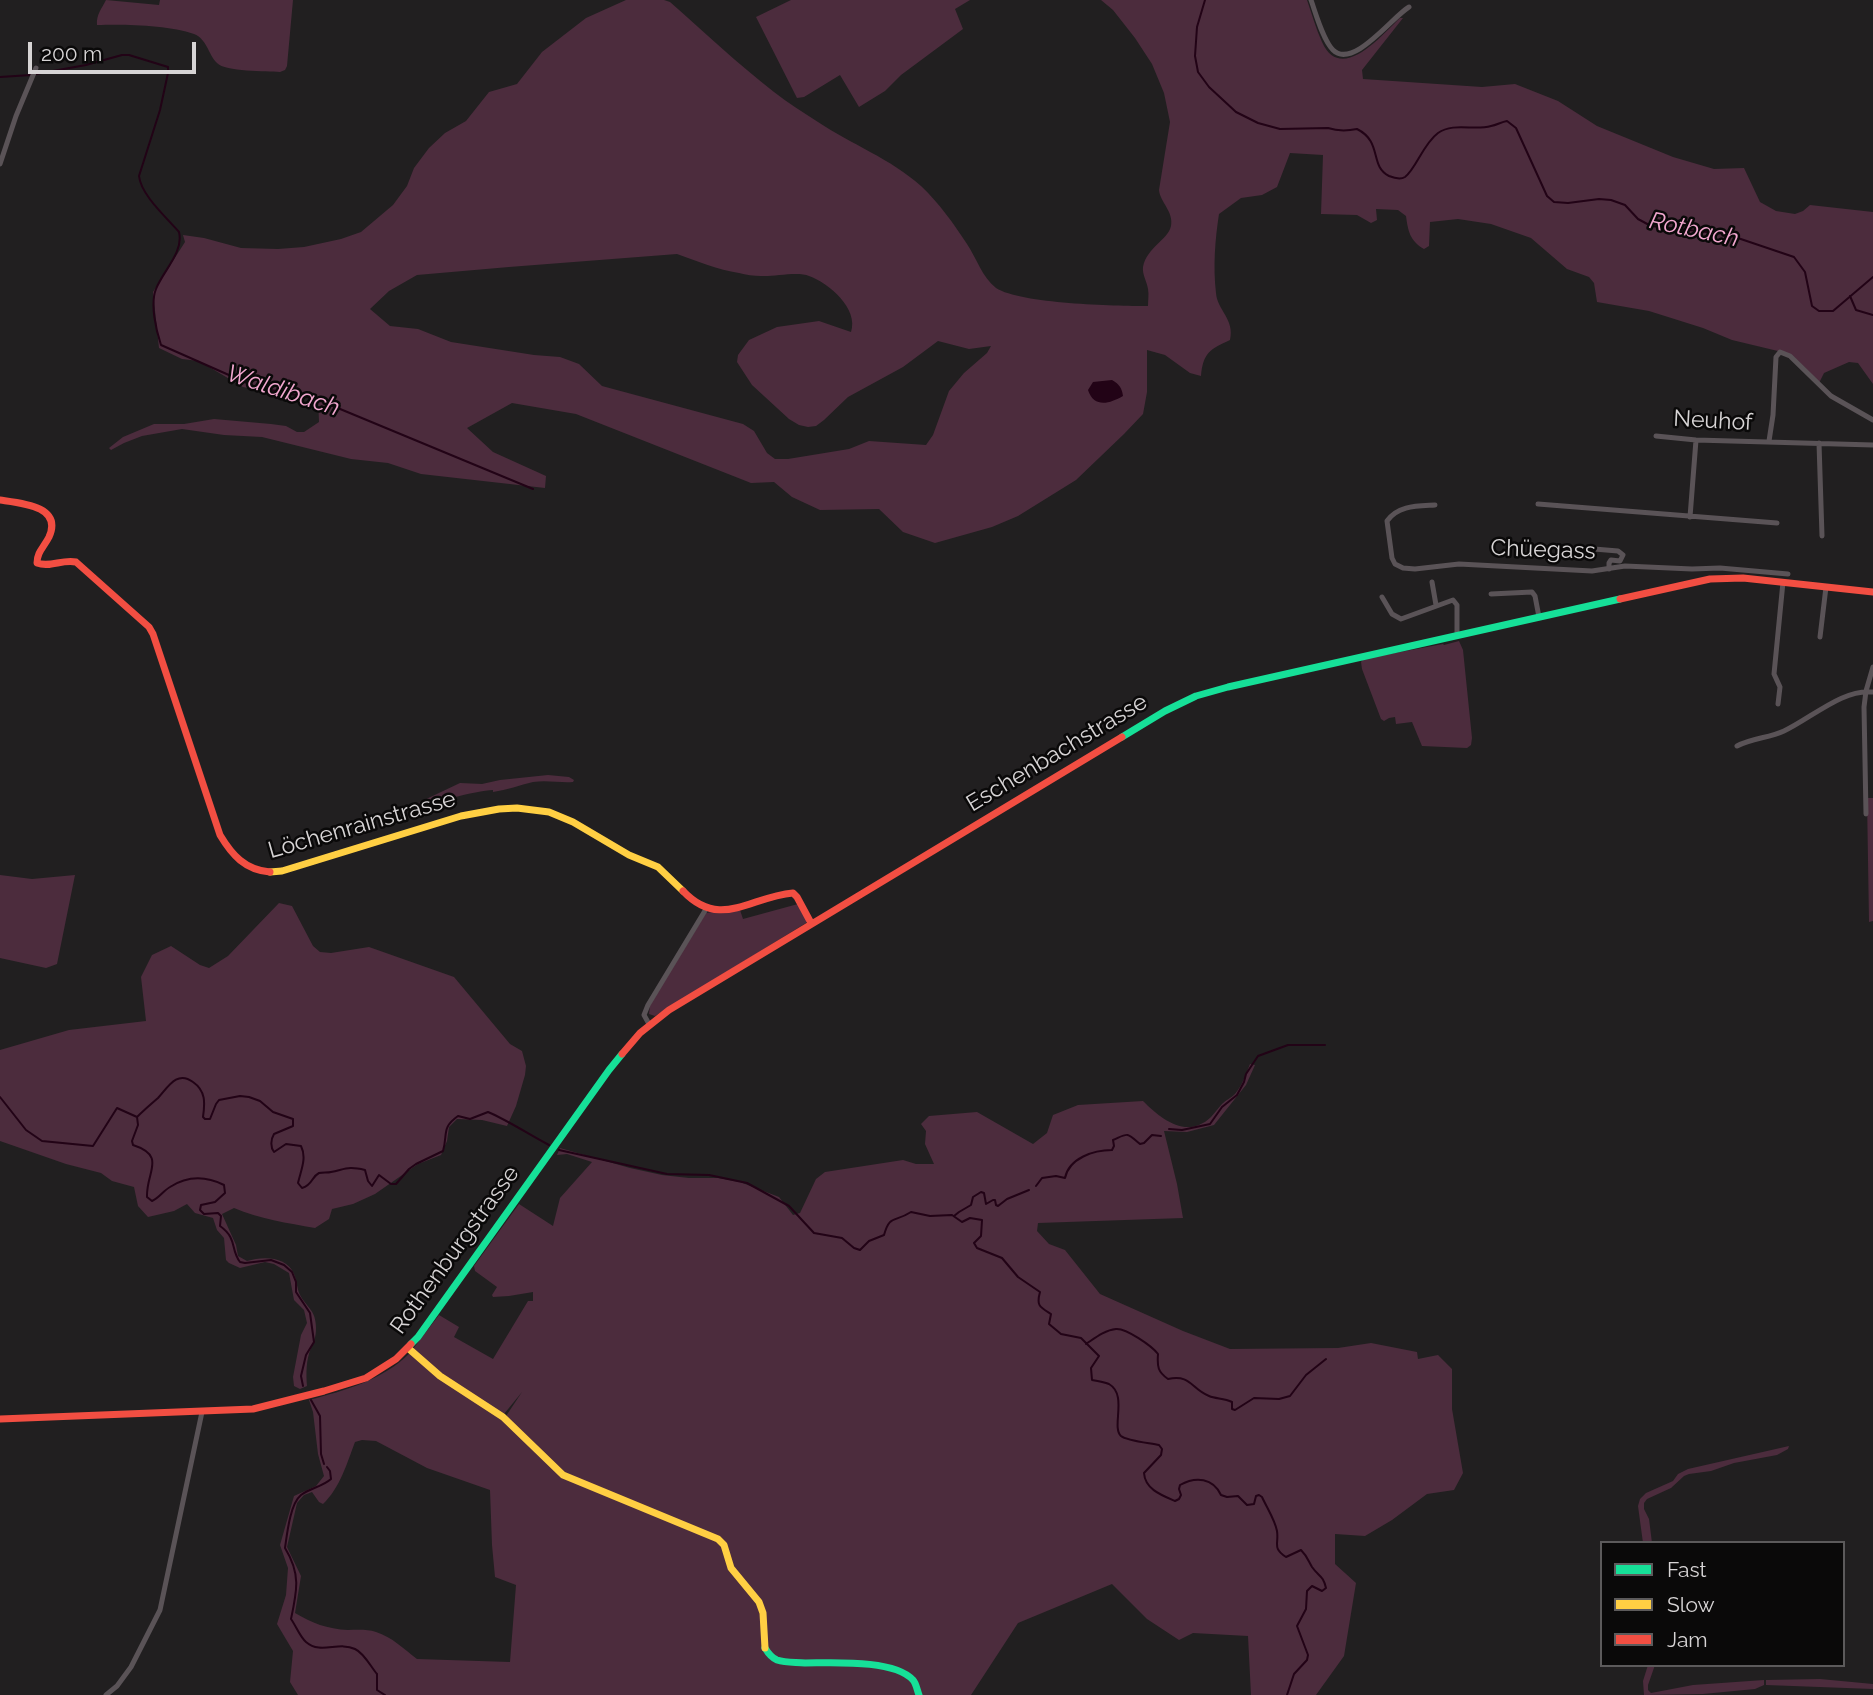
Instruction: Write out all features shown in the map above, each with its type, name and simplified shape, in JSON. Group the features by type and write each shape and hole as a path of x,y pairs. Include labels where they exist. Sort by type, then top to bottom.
{"street":[{"path":"1311,0 1327,40 1334,51 1341,54 1349,54 1366,45 1409,7"},
{"path":"0,164 36,68"},
{"path":"1769,441 1776,357 1780,352 1790,356 1831,396 1873,420"},
{"name":"Neuhof","path":"1656,436 1696,440 1873,445"},
{"path":"1690,517 1696,440"},
{"path":"1819,443 1822,536"},
{"name":"Löchenrainstrasse","path":"0,500 35,506 49,517 51,530 46,543 37,554 37,563 53,565 66,560 76,562 149,627 219,835 228,849 246,865 268,873 282,871 473,814 509,808 532,809 571,820 628,854 662,868 697,904 706,909"},
{"name":"Chüegass","path":"1435,505 1406,508 1394,513 1387,521 1392,558 1397,566 1415,569 1459,564 1592,571 1625,566 1720,568 1788,574"},
{"path":"1538,505 1777,523"},
{"path":"1582,548 1621,553 1622,559 1611,560 1609,569"},
{"path":"1692,569 1695,583"},
{"name":"Eschenbachstrasse","path":"640,1033 687,999 811,923 1154,717 1196,696 1539,617 1732,577 1873,592"},
{"path":"1432,582 1436,605"},
{"path":"1778,704 1780,684 1774,674 1783,582"},
{"path":"1820,637 1826,587"},
{"path":"1491,594 1532,592 1539,617"},
{"path":"1382,597 1392,614 1401,620 1451,599 1456,603 1457,636"},
{"path":"1866,814 1864,707 1873,667"},
{"path":"1737,746 1753,739 1781,733 1842,698 1866,691 1873,692"},
{"path":"649,1024 644,1015 648,1005 706,909 728,909 770,896 793,894 811,923"},
{"name":"Rothenburgstrasse","path":"0,1419 253,1409 349,1384 382,1369 418,1337 609,1070 640,1033"},
{"path":"408,1348 440,1376 503,1417 563,1475 719,1539 724,1545 731,1568 759,1602 763,1613 765,1650 774,1658 889,1668 914,1680 919,1688 919,1695"},
{"path":"106,1695 117,1686 131,1667 160,1610 202,1412"}],"shaded area":[{"path":"106,0 159,5 160,0 293,0 287,66 280,72 228,68 217,63 202,39 194,34 160,27 97,25 98,15"},
{"path":"626,0 670,2 779,96 897,168 921,186 951,221 983,273 996,288 1026,298 1046,301 1148,306 1148,291 1143,272 1145,260 1171,226 1171,216 1159,190 1170,122 1164,93 1152,64 1113,10 1101,0 1307,0 1322,42 1330,54 1340,58 1350,58 1361,52 1403,18 1362,70 1363,79 1482,87 1515,84 1558,101 1597,126 1673,157 1714,169 1744,168 1760,202 1776,211 1795,214 1810,205 1873,212 1873,384 1858,363 1849,362 1824,373 1819,383 1782,352 1732,340 1649,311 1597,302 1594,283 1589,277 1567,269 1531,238 1491,224 1458,219 1430,222 1429,246 1424,249 1413,239 1406,216 1398,210 1376,209 1377,220 1371,223 1357,215 1321,214 1323,155 1290,153 1277,187 1262,195 1241,198 1219,214 1215,253 1216,293 1231,333 1230,340 1213,349 1206,357 1201,376 1190,373 1165,355 1147,350 1147,392 1143,414 1076,480 1018,516 992,527 935,543 903,532 879,509 820,510 792,497 774,482 751,483 576,414 512,403 467,428 493,452 546,476 545,488 421,474 388,463 351,459 262,437 182,429 142,436 111,450 109,448 123,437 154,424 184,424 214,419 286,426 297,432 304,432 319,422 318,397 243,387 199,361 182,359 159,348 153,292 185,242 183,235 241,248 278,249 304,247 361,232 393,205 429,148 445,133 466,121 489,92 517,84 542,52 586,18","holes":["677,254 715,268 747,275 809,276 825,284 846,306 851,315 851,332 819,321 777,327 749,340 738,355 737,362 752,385 799,425 816,426 848,397 903,367 938,341 969,349 991,346 949,391 933,435 926,445 869,441 849,449 775,459 767,453 754,431 743,424 602,386 579,364 560,357 451,342 418,329 390,326 370,309 389,291 417,275"]},
{"path":"791,0 970,0 955,9 963,29 901,75 885,91 859,107 840,75 804,97 797,98 756,17"},
{"path":"1112,380 1120,386 1123,396 1102,403 1094,400 1088,390 1093,382"},
{"path":"1459,641 1463,650 1471,745 1467,748 1422,746 1412,722 1396,724 1395,717 1384,721 1381,719 1361,662 1363,659"},
{"path":"548,775 574,780 533,782 493,792 476,792 441,801 417,812 411,811 420,802 460,783 482,784"},
{"path":"1867,798 1873,798 1873,921 1869,922"},
{"path":"0,875 32,879 75,875 57,964 46,968 0,958"},
{"path":"279,903 292,906 313,946 320,952 331,953 369,947 454,977 510,1044 522,1051 526,1066 516,1106 507,1126 482,1120 457,1119 449,1127 441,1155 418,1164 375,1194 353,1204 332,1209 329,1219 315,1228 263,1218 234,1208 222,1214 238,1256 247,1261 267,1258 286,1264 294,1274 300,1295 313,1313 316,1331 307,1362 307,1386 300,1389 294,1386 293,1377 301,1335 307,1323 304,1310 294,1300 289,1273 265,1262 240,1268 229,1263 226,1260 224,1238 217,1230 213,1218 195,1213 187,1204 174,1211 148,1217 138,1206 134,1187 112,1181 101,1173 0,1141 0,1050 69,1030 146,1021 141,977 152,955 171,946 209,968 228,956"},
{"path":"798,904 806,923 655,1016 649,1014 650,1005 706,913 739,907 743,919"},
{"path":"1250,1064 1255,1065 1246,1085 1214,1125 1187,1132 1164,1131 1183,1218 1038,1223 1037,1231 1049,1244 1065,1250 1100,1294 1230,1349 1338,1348 1371,1343 1417,1352 1418,1359 1438,1355 1452,1369 1452,1409 1463,1473 1454,1490 1427,1494 1365,1536 1335,1534 1335,1564 1356,1583 1344,1656 1316,1695 1251,1695 1248,1636 1193,1633 1179,1640 1147,1619 1112,1584 1018,1623 971,1695 298,1695 290,1682 293,1651 277,1624 286,1595 288,1568 280,1545 294,1496 316,1486 324,1476 309,1400 375,1378 410,1353 450,1381 413,1349 439,1315 459,1327 454,1337 493,1359 528,1301 533,1301 533,1292 493,1297 497,1287 475,1271 474,1266 519,1204 553,1226 560,1198 592,1162 567,1154 557,1155 560,1148 662,1175 740,1182 779,1197 793,1215 800,1213 816,1179 825,1172 903,1160 916,1164 934,1164 925,1144 926,1131 921,1124 929,1116 977,1112 1033,1144 1047,1133 1053,1115 1078,1105 1143,1101 1166,1120 1184,1127 1193,1127 1211,1117 1235,1094","holes":["452,1383 504,1414 522,1392 506,1416 564,1473 560,1476 498,1415","376,1441 427,1468 490,1490 495,1577 516,1585 510,1662 417,1659 382,1634 369,1630 326,1627 295,1613 301,1576 287,1547 297,1503 304,1495 312,1492 323,1504 338,1483 355,1442"]},
{"path":"1789,1446 1777,1455 1689,1474 1671,1488 1647,1499 1644,1509 1649,1519 1652,1541 1643,1541 1638,1506 1640,1499 1646,1493 1673,1481 1678,1474 1688,1469"},
{"path":"1647,1667 1654,1667 1648,1685 1651,1693 1693,1685 1764,1680 1764,1685 1755,1689 1703,1694 1644,1695 1643,1681"},
{"path":"1820,1679 1873,1684 1873,1689 1766,1685 1766,1680"}],"waterway":[{"name":"Rotbach","path":"1205,0 1197,27 1195,56 1198,72 1209,87 1236,112 1258,123 1280,129 1357,129 1370,140 1383,172 1399,179 1409,173 1428,143 1438,133 1451,128 1493,126 1507,121 1516,128 1547,196 1554,202 1611,200 1625,205 1638,219 1651,226 1726,234 1794,257 1805,272 1812,306 1819,311 1833,311 1873,277"},
{"name":"Waldibach","path":"36,74 122,55 168,67 160,110 139,176 144,191 179,232 180,239 176,254 154,295 154,317 161,345 256,387 316,399 533,489"},
{"name":"Waldibach","path":"0,77 31,75"},
{"path":"1850,296 1856,310 1873,315"},
{"path":"1169,1129 1182,1130 1210,1124 1222,1107 1237,1095 1258,1056 1288,1045 1325,1045"},
{"path":"0,1097 26,1130 42,1141 93,1146 117,1108 137,1117 178,1079 187,1079 200,1089 204,1098 205,1119 210,1119 219,1100 249,1097 260,1101 273,1112 293,1119 293,1126 274,1134 271,1145 274,1152 286,1144 301,1146 303,1160 298,1183 302,1188 319,1173 351,1168 365,1170 372,1186 379,1175 391,1184 396,1184 416,1164 443,1151 447,1128 458,1116 470,1119 488,1112 549,1145"},
{"path":"137,1117 138,1125 133,1145 143,1149 152,1160 147,1197 152,1201 176,1183 190,1179 210,1180 224,1185 225,1193 215,1202 201,1205 200,1210 204,1214 218,1213 221,1216 220,1226 232,1240 240,1262 271,1260 284,1265 292,1272 296,1292 310,1313 314,1342 306,1355 301,1376 303,1386"},
{"path":"1036,1186 1042,1178 1065,1178 1067,1171 1077,1160 1083,1156 1112,1150 1113,1140 1122,1136 1130,1136 1140,1144 1152,1135 1161,1136"},
{"path":"559,1150 667,1174 709,1175 747,1183 789,1206 814,1233 842,1238 860,1250 869,1241 884,1235 891,1221 911,1212 930,1216 952,1215 962,1222 970,1218 982,1220 981,1236 974,1243 977,1248 1002,1258 1018,1277 1040,1292 1040,1306 1051,1314 1049,1324 1061,1334 1081,1338 1099,1356 1091,1368 1092,1380 1109,1384 1115,1389 1119,1403 1118,1432 1121,1436 1159,1445 1162,1449 1161,1455 1144,1473 1147,1483 1159,1494 1175,1501 1181,1495 1180,1485 1192,1480 1209,1482 1221,1495 1238,1496 1247,1505 1254,1504 1256,1496 1259,1495 1275,1523 1279,1551 1286,1557 1301,1550 1322,1578 1326,1588 1322,1591 1312,1586 1307,1591 1306,1609 1297,1626 1308,1655 1307,1660 1294,1674 1287,1695"},
{"path":"954,1216 971,1205 973,1197 981,1192 984,1193 986,1204 995,1200 998,1206 1029,1190"},
{"path":"1086,1344 1108,1331 1126,1331 1145,1342 1158,1354 1159,1369 1168,1379 1186,1380 1209,1396 1232,1402 1232,1409 1235,1410 1254,1398 1279,1399 1290,1396 1306,1375 1326,1359"},
{"path":"311,1400 320,1416 321,1454 324,1464"},
{"path":"327,1467 331,1479 301,1495 294,1505 290,1520 285,1548 296,1575 291,1619 302,1637 312,1646 342,1646 358,1651 377,1674 377,1690 385,1695"}],"traffic: fast":[{"path":"1122,737 1196,696 1228,687 1620,599"},
{"path":"411,1344 622,1054"},
{"path":"765,1648 773,1658 784,1662 846,1663 892,1668 913,1680 919,1695"}],"traffic: slow":[{"path":"270,872 282,871 461,816 517,808 549,812 573,822 629,855 658,867 683,891"},
{"path":"408,1348 440,1376 503,1417 563,1475 718,1539 724,1545 731,1568 759,1602 763,1613 765,1648"}],"traffic: jam":[{"path":"0,500 38,508 50,519 52,527 37,563 47,565 76,562 149,627 220,835 229,849 246,865 270,872"},
{"path":"1620,599 1710,579 1743,578 1873,592"},
{"path":"622,1054 640,1033 669,1010 1122,737"},
{"path":"683,891 697,902 722,910 793,893 811,923"},
{"path":"0,1419 253,1409 366,1378 396,1359 411,1344"}]}
